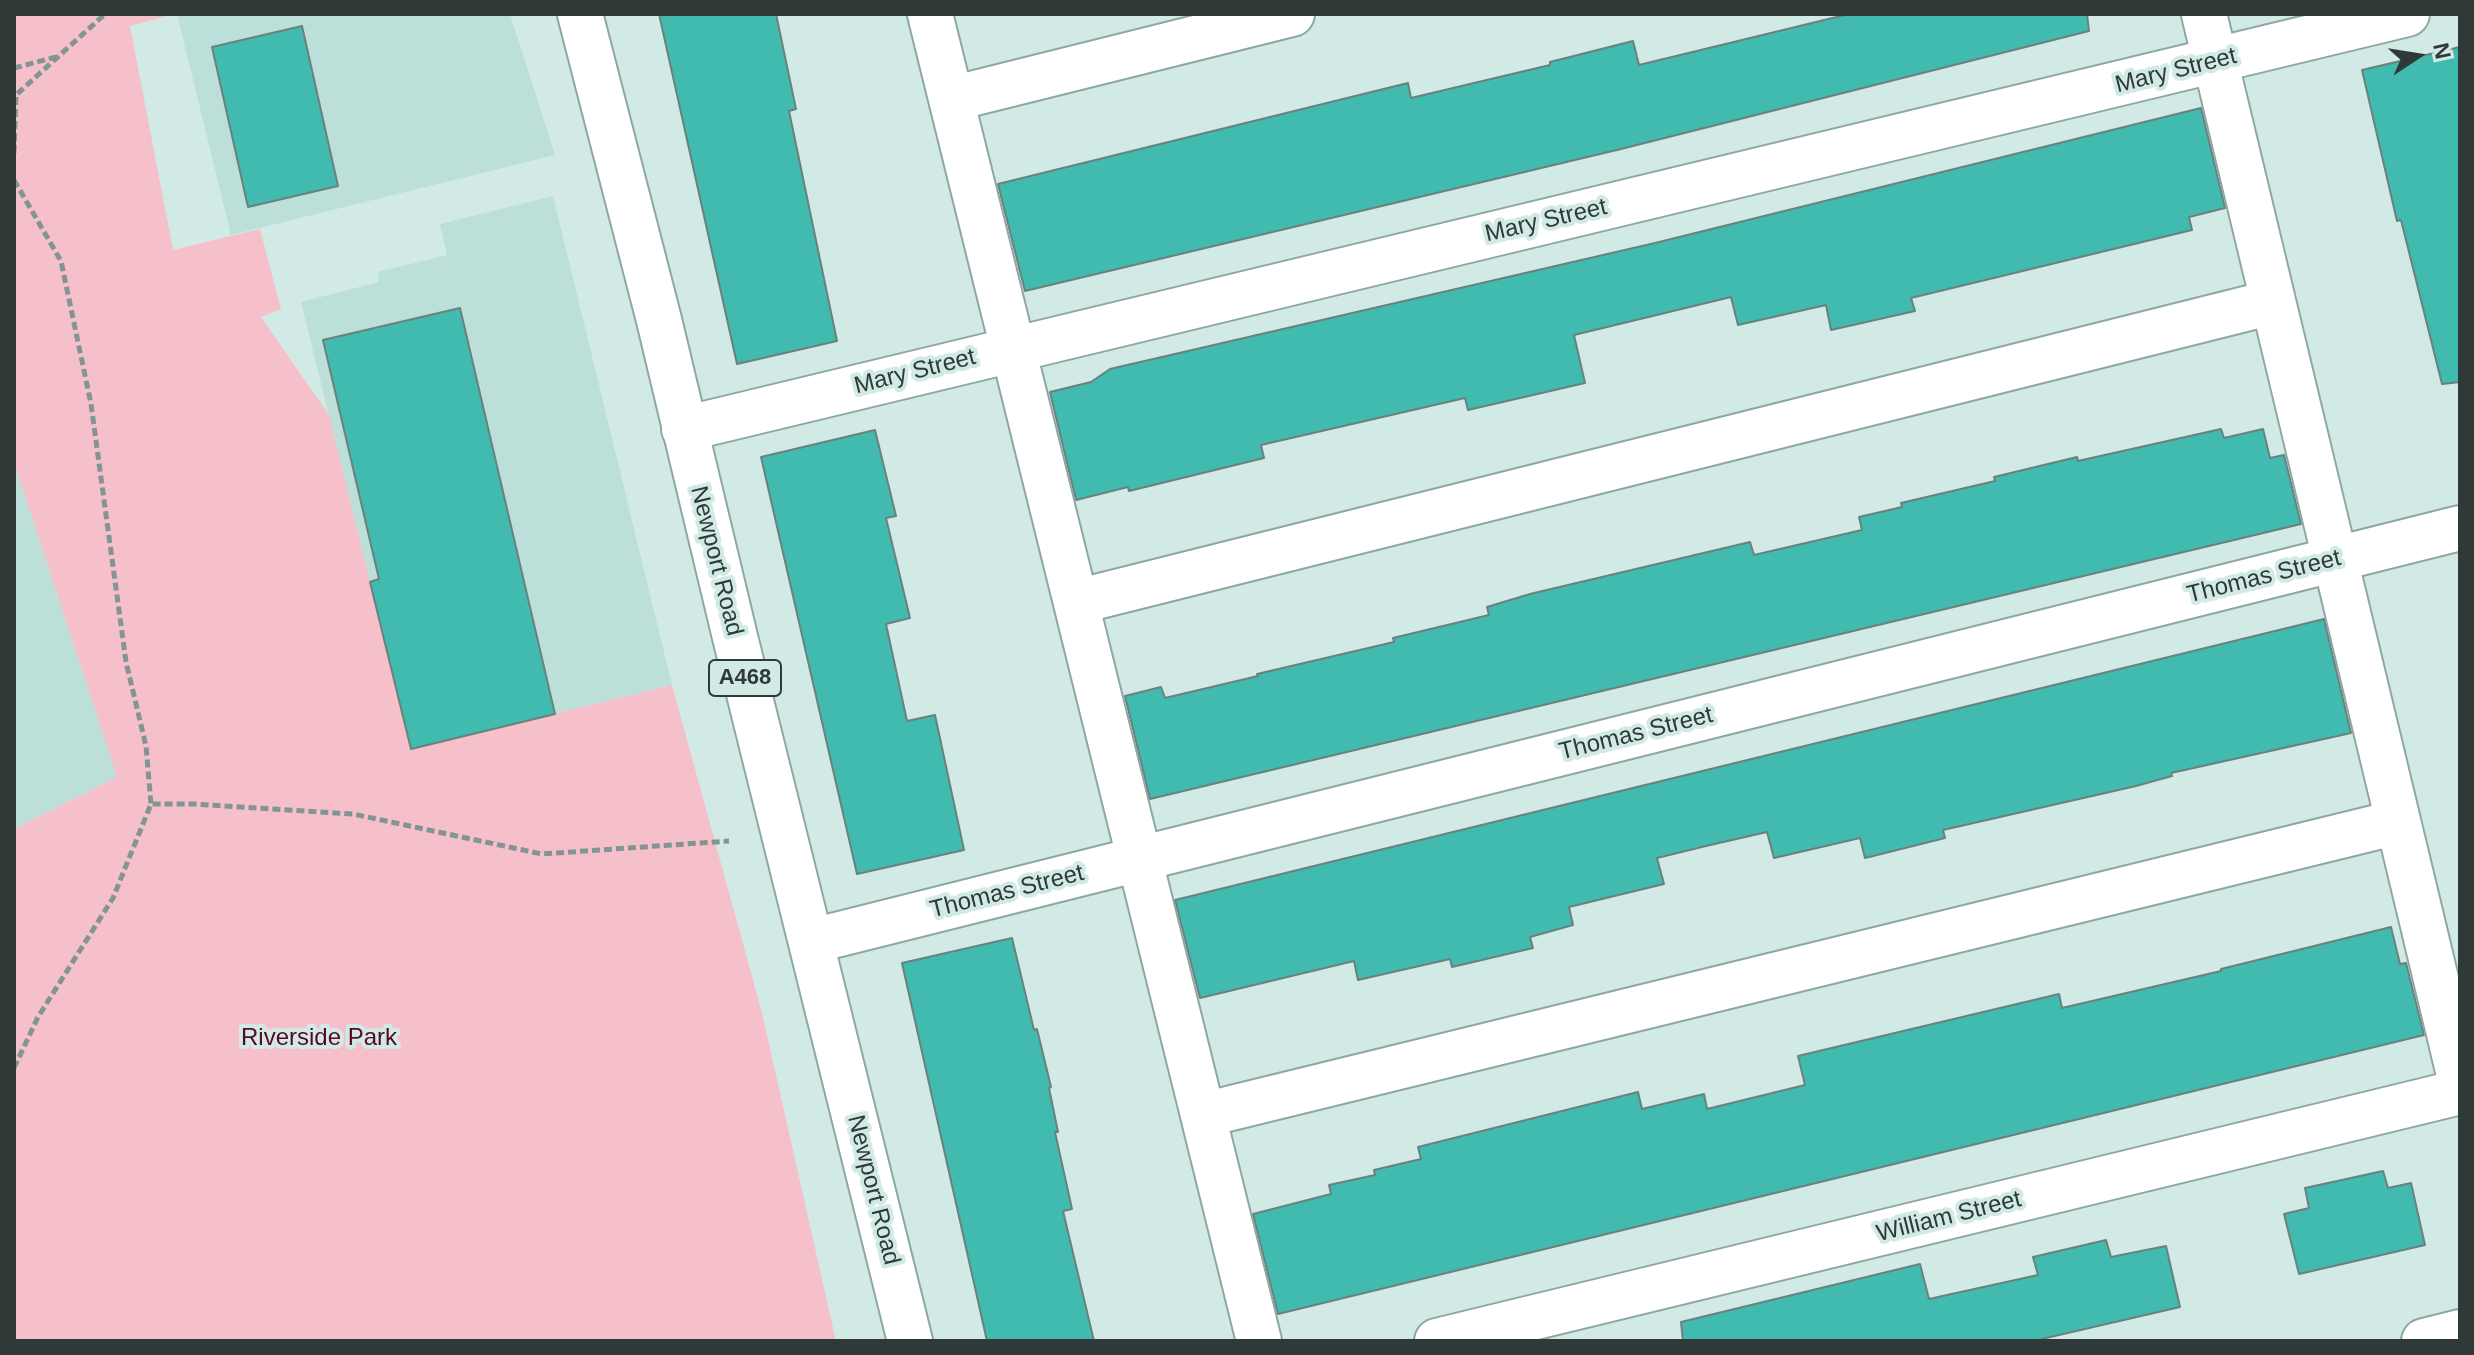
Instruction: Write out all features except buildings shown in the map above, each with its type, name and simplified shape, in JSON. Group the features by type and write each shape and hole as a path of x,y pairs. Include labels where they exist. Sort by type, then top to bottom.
{"street":[{"name":"Newport Road","path":"580,14 659,320 910,1341"},
{"path":"930,14 1259,1341"},
{"path":"951,99 1292,14"},
{"path":"2204,14 2460,1079"},
{"name":"Mary Street","path":"684,429 2407,14"},
{"path":"1076,602 2273,302"},
{"name":"Thomas Street","path":"812,941 2460,528"},
{"path":"1203,1115 2398,822"},
{"name":"William Street","path":"1437,1341 2460,1092"},
{"path":"2424,1341 2460,1332"}],"path":[{"path":"14,153 16,95 105,14"},
{"path":"14,68 60,56"},
{"path":"14,180 61,261 91,404 126,662 146,746 151,804 113,898 38,1017 14,1068"},
{"path":"151,804 353,814 542,854 786,837"}],"shaded area":[{"path":"177,14 510,14 555,155 231,235"},
{"path":"553,196 672,685 411,749 301,302 379,282 378,272 447,255 440,224"},
{"path":"14,462 117,777 14,829"}],"green space":[{"name":"Riverside Park","path":"17,14 174,14 130,26 173,250 260,229 281,309 261,317 329,415 411,749 672,685 762,1013 836,1341 14,1341 14,829 117,777 14,462 14,19"}]}
